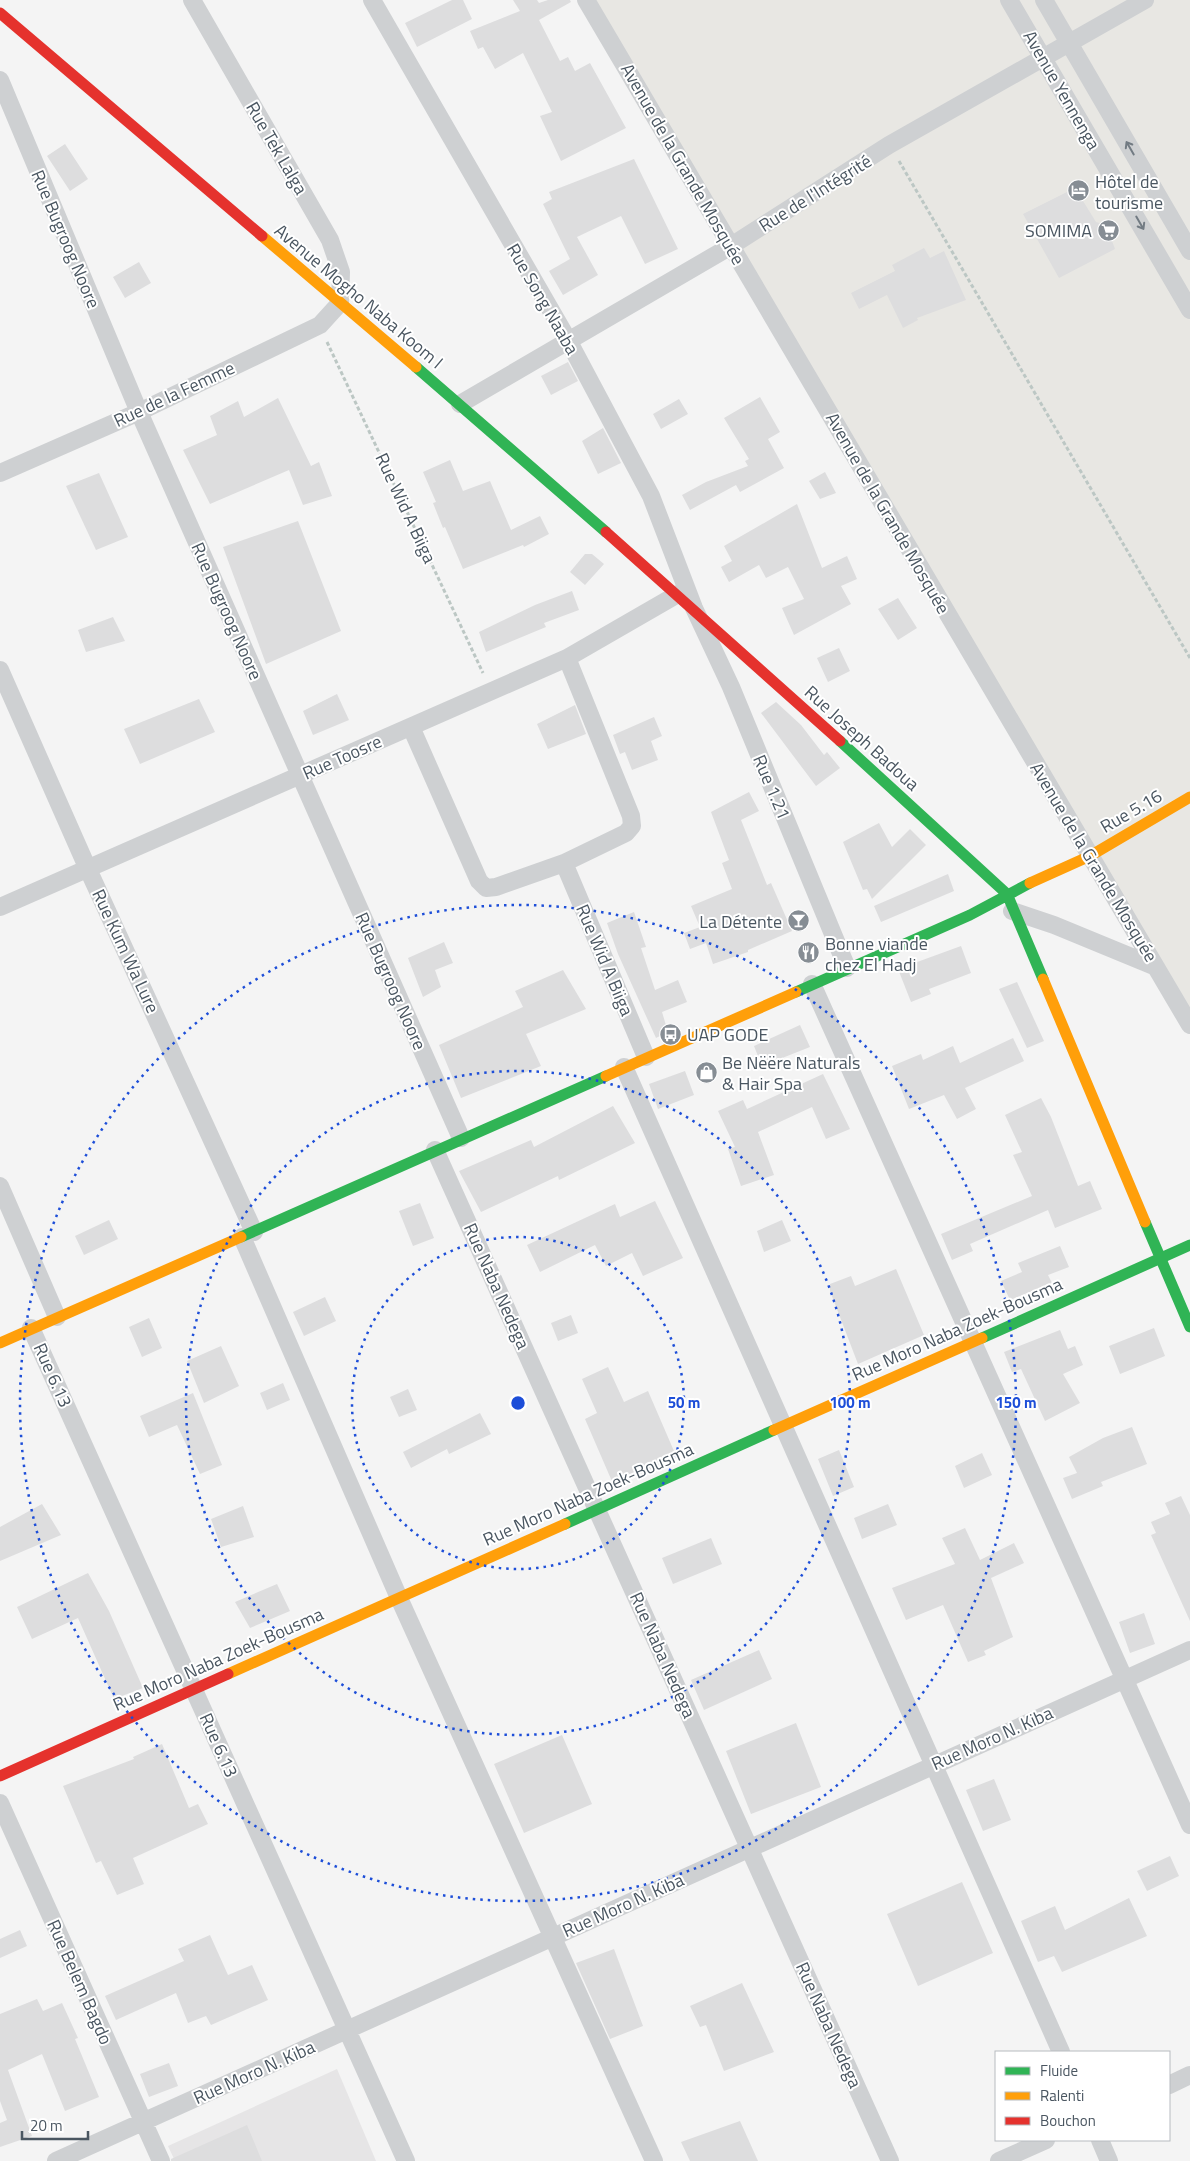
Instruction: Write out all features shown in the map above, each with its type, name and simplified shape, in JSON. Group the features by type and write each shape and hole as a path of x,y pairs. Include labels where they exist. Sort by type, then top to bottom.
{"street":[{"name":"Rue Tek Lalga","path":"192,0 330,240 341,272 340,304"},
{"name":"Rue Song Naaba","path":"372,0 568,340 651,496 694,608"},
{"name":"Avenue de la Grande Mosquée","path":"586,0 1190,1025"},
{"name":"Avenue Yennenga","path":"1009,0 1190,310"},
{"name":"Avenue Yennenga","path":"1044,0 1190,251"},
{"name":"Rue de l'Intégrité","path":"460,404 731,246 890,145 1145,0"},
{"name":"Avenue Mogho Naba Koom I","path":"0,13 340,304 460,404 694,608"},
{"name":"Rue Bugroog Noore","path":"0,80 139,412 461,1138"},
{"name":"Rue de la Femme","path":"0,473 139,412 320,325 340,304"},
{"name":"Rue Toosre","path":"0,907 87,867 300,776 567,658 678,594"},
{"name":"Rue Joseph Badoua","path":"694,608 1007,894"},
{"name":"Rue 1.21","path":"694,608 731,687 847,968"},
{"path":"411,727 480,881 486,888 496,887 564,863 626,833 632,826 631,816 567,658"},
{"name":"Rue Kum Wa Lure","path":"0,670 248,1235 399,1598 654,2161"},
{"name":"Rue 5.16","path":"0,1343 248,1235 461,1138 970,914 1007,894 1090,856 1190,797"},
{"name":"Rue Wid A Biiga","path":"564,863 646,1057"},
{"path":"1007,894 1012,911 1190,1327"},
{"path":"1012,911 1054,925 1156,967"},
{"path":"812,984 1190,1825"},
{"path":"624,1067 932,1765 1061,2051"},
{"name":"Rue Naba Nedega","path":"435,1150 890,2161"},
{"path":"0,1186 57,1317"},
{"name":"Rue Moro Naba Zoek-Bousma","path":"0,1776 1190,1245"},
{"name":"Rue 6.13","path":"32,1328 406,2161"},
{"name":"Rue Moro N. Kiba","path":"56,2161 1190,1650"},
{"name":"Rue Belem Bagdo","path":"0,1803 161,2161"},
{"path":"1170,2085 1190,2075"},
{"path":"999,2161 1044,2141"},
{"path":"1100,2141 1109,2161"}],"path":[{"path":"890,145 1190,658"},
{"name":"Rue Wid A Biiga","path":"320,325 492,691"}],"shaded area":[{"path":"586,0 1190,0 1190,1025"},
{"path":"337,2069 376,2161 175,2161 168,2146"}],"building":[{"path":"452,0 463,0 472,19 417,47 405,23"},
{"path":"513,0 537,0 539,3 548,0 570,0 571,2 539,20 560,61 568,57 575,71 590,63 626,128 561,161 540,116 552,112 523,53 495,69 483,47 478,49 470,31 520,11"},
{"path":"65,144 88,179 70,191 47,156"},
{"path":"634,159 678,249 645,264 621,216 577,237 598,275 563,295 549,271 570,259 543,204 552,199 549,192"},
{"path":"1075,188 1096,222 1106,225 1115,249 1059,278 1023,214"},
{"path":"924,248 930,258 944,251 966,300 917,318 918,320 903,328 887,295 859,309 851,293 895,271 892,265"},
{"path":"139,262 151,283 125,298 113,277"},
{"path":"568,362 578,381 551,395 541,376"},
{"path":"760,397 780,432 768,439 784,468 740,492 736,485 690,510 682,495 706,482 748,466 745,461 749,459 724,418"},
{"path":"278,398 311,466 319,462 332,496 303,505 289,470 210,504 183,450 217,435 210,416 238,401 244,417"},
{"path":"679,399 688,414 661,429 653,414"},
{"path":"603,428 621,463 598,474 582,441"},
{"path":"450,460 463,491 490,481 511,530 540,516 549,534 524,547 523,545 463,569 445,527 443,528 433,503 436,502 423,472"},
{"path":"825,472 836,493 820,499 809,481"},
{"path":"99,473 128,537 96,550 66,486"},
{"path":"797,504 822,568 847,556 857,579 841,586 851,604 794,635 782,608 804,599 788,567 766,578 759,565 729,582 721,567 732,561 724,546"},
{"path":"298,521 341,631 266,664 223,547"},
{"path":"585,554 592,554 604,564 585,585 570,572"},
{"path":"572,591 579,610 544,623 546,627 486,652 479,632 535,605"},
{"path":"898,598 917,628 898,640 878,609"},
{"path":"113,617 125,641 86,652 78,630"},
{"path":"839,648 850,671 828,682 817,658"},
{"path":"337,694 349,720 313,735 303,711"},
{"path":"199,699 215,732 140,764 124,729"},
{"path":"776,702 801,725 824,755 827,752 840,768 816,786 761,713"},
{"path":"575,705 586,734 548,749 537,724"},
{"path":"654,717 662,736 651,741 658,760 632,770 625,752 620,754 613,735"},
{"path":"749,792 759,811 741,820 767,885 771,883 792,931 748,950 748,952 713,964 706,943 690,949 684,933 700,927 691,906 732,889 722,863 729,860 711,812"},
{"path":"879,823 892,847 910,829 926,845 872,899 867,889 863,890 843,842"},
{"path":"948,874 954,891 881,922 874,906"},
{"path":"634,912 646,947 641,948 655,990 678,980 687,1002 662,1012 668,1032 656,1038 618,954 607,923"},
{"path":"444,942 453,963 435,970 441,987 423,997 408,958"},
{"path":"961,946 971,973 929,989 931,994 911,1002 898,969"},
{"path":"563,970 586,1009 526,1034 541,1066 461,1098 439,1045 523,1007 515,991"},
{"path":"1017,982 1044,1041 1027,1048 999,989"},
{"path":"800,1025 810,1047 762,1066 754,1046"},
{"path":"1013,1038 1024,1061 965,1088 976,1109 957,1119 944,1095 909,1109 892,1066 921,1054 923,1060 953,1046 960,1063"},
{"path":"685,1071 694,1095 658,1109 649,1084"},
{"path":"823,1074 850,1129 826,1139 812,1107 758,1132 774,1175 741,1186 728,1149 735,1147 718,1111 743,1100 747,1109"},
{"path":"1041,1098 1051,1117 1078,1186 1090,1181 1102,1209 1055,1228 1048,1210 970,1244 973,1251 952,1260 941,1234 1032,1196 1013,1155 1022,1152 1005,1115"},
{"path":"613,1106 635,1143 559,1180 558,1176 481,1212 459,1171 531,1140 534,1147"},
{"path":"655,1201 683,1258 643,1276 632,1253 606,1266 595,1245 540,1272 527,1245 615,1204 620,1217"},
{"path":"420,1203 434,1238 413,1246 399,1211"},
{"path":"109,1220 118,1239 84,1255 75,1236"},
{"path":"782,1220 791,1241 764,1252 757,1231"},
{"path":"1060,1246 1069,1267 1048,1275 1052,1283 1010,1300 1001,1281 1022,1272 1018,1263"},
{"path":"896,1269 924,1335 858,1364 830,1291 830,1284 851,1276 855,1286"},
{"path":"325,1297 336,1321 304,1336 293,1312"},
{"path":"571,1315 578,1333 558,1341 551,1323"},
{"path":"149,1318 162,1348 142,1357 129,1327"},
{"path":"1154,1328 1165,1356 1120,1374 1109,1346"},
{"path":"1060,1330 1068,1349 1075,1346 1083,1365 1063,1374 1080,1403 1045,1421 1021,1369 1012,1372 1004,1352"},
{"path":"221,1346 239,1386 204,1403 187,1361"},
{"path":"608,1367 624,1402 648,1391 677,1458 614,1486 585,1419 597,1413 582,1379"},
{"path":"283,1383 290,1400 267,1410 260,1393"},
{"path":"408,1389 417,1410 399,1417 390,1397"},
{"path":"193,1393 222,1465 200,1474 177,1425 149,1437 140,1416"},
{"path":"480,1413 491,1434 449,1454 447,1449 411,1468 403,1452"},
{"path":"1132,1427 1147,1464 1101,1482 1103,1486 1072,1499 1063,1478 1077,1473 1069,1457 1103,1438"},
{"path":"839,1450 854,1487 833,1496 818,1459"},
{"path":"982,1453 992,1475 964,1488 955,1466"},
{"path":"1181,1496 1190,1515 1190,1621 1151,1535 1156,1533 1151,1522 1170,1514 1165,1503"},
{"path":"42,1504 61,1535 0,1561 0,1527"},
{"path":"888,1504 897,1525 862,1539 854,1518"},
{"path":"243,1506 254,1537 221,1547 211,1519"},
{"path":"965,1528 980,1560 1014,1543 1024,1563 991,1578 1013,1637 984,1651 986,1655 968,1662 943,1605 906,1620 892,1588 955,1564 942,1538"},
{"path":"711,1538 722,1564 673,1584 662,1558"},
{"path":"88,1573 109,1611 143,1688 114,1699 78,1618 32,1639 17,1607"},
{"path":"277,1584 290,1611 250,1628 235,1602"},
{"path":"1144,1613 1155,1644 1130,1653 1119,1622"},
{"path":"759,1650 772,1679 704,1710 691,1680"},
{"path":"796,1723 821,1787 751,1814 726,1751"},
{"path":"562,1735 592,1804 524,1833 494,1764"},
{"path":"162,1744 189,1808 198,1804 208,1824 133,1858 144,1884 117,1895 101,1861 96,1863 63,1786 134,1759 133,1757"},
{"path":"994,1779 1011,1820 983,1831 966,1790"},
{"path":"1170,1856 1179,1876 1147,1891 1137,1871"},
{"path":"962,1882 993,1953 918,1986 887,1914"},
{"path":"1129,1898 1147,1936 1062,1972 1054,1956 1038,1962 1021,1921 1055,1906 1065,1930"},
{"path":"20,1930 27,1946 0,1958 0,1939"},
{"path":"210,1935 228,1975 252,1965 268,2000 211,2025 206,2016 188,2023 176,1993 116,2020 105,1996 184,1961 178,1949"},
{"path":"614,1949 643,2026 610,2039 576,1963"},
{"path":"742,1983 774,2052 724,2071 706,2025 700,2027 690,2006"},
{"path":"37,1999 43,2011 62,2003 78,2038 75,2039 99,2097 65,2111 42,2054 8,2070 32,2136 0,2147 0,2123 7,2120 0,2101 0,2014"},
{"path":"169,2063 178,2086 149,2097 140,2074"},
{"path":"740,2121 758,2161 690,2161 681,2142"},
{"path":"247,2125 262,2161 171,2161 171,2159"}],"traffic: fast":[{"path":"416,367 606,532"},
{"path":"840,741 1007,894 1043,979"},
{"path":"796,992 970,915 1030,883"},
{"path":"241,1237 606,1076"},
{"path":"1145,1222 1190,1327"},
{"path":"982,1338 1190,1245"},
{"path":"565,1524 774,1430"}],"traffic: slow":[{"path":"262,236 416,367"},
{"path":"1030,883 1090,856 1190,797"},
{"path":"1043,979 1145,1222"},
{"path":"606,1076 796,992"},
{"path":"0,1343 241,1237"},
{"path":"774,1430 982,1338"},
{"path":"228,1674 565,1524"}],"traffic: jam":[{"path":"0,13 262,236"},
{"path":"606,532 840,741"},
{"path":"0,1776 228,1674"}],"place":[{"name":"Hôtel de tourisme","path":"1079,191"},
{"name":"SOMIMA","path":"1108,230"},
{"name":"La Détente","path":"798,921"},
{"name":"Bonne viande chez El Hadj","path":"809,953"},
{"name":"UAP GODE","path":"671,1034"},
{"name":"Be Nëëre Naturals & Hair Spa","path":"706,1072"}]}
